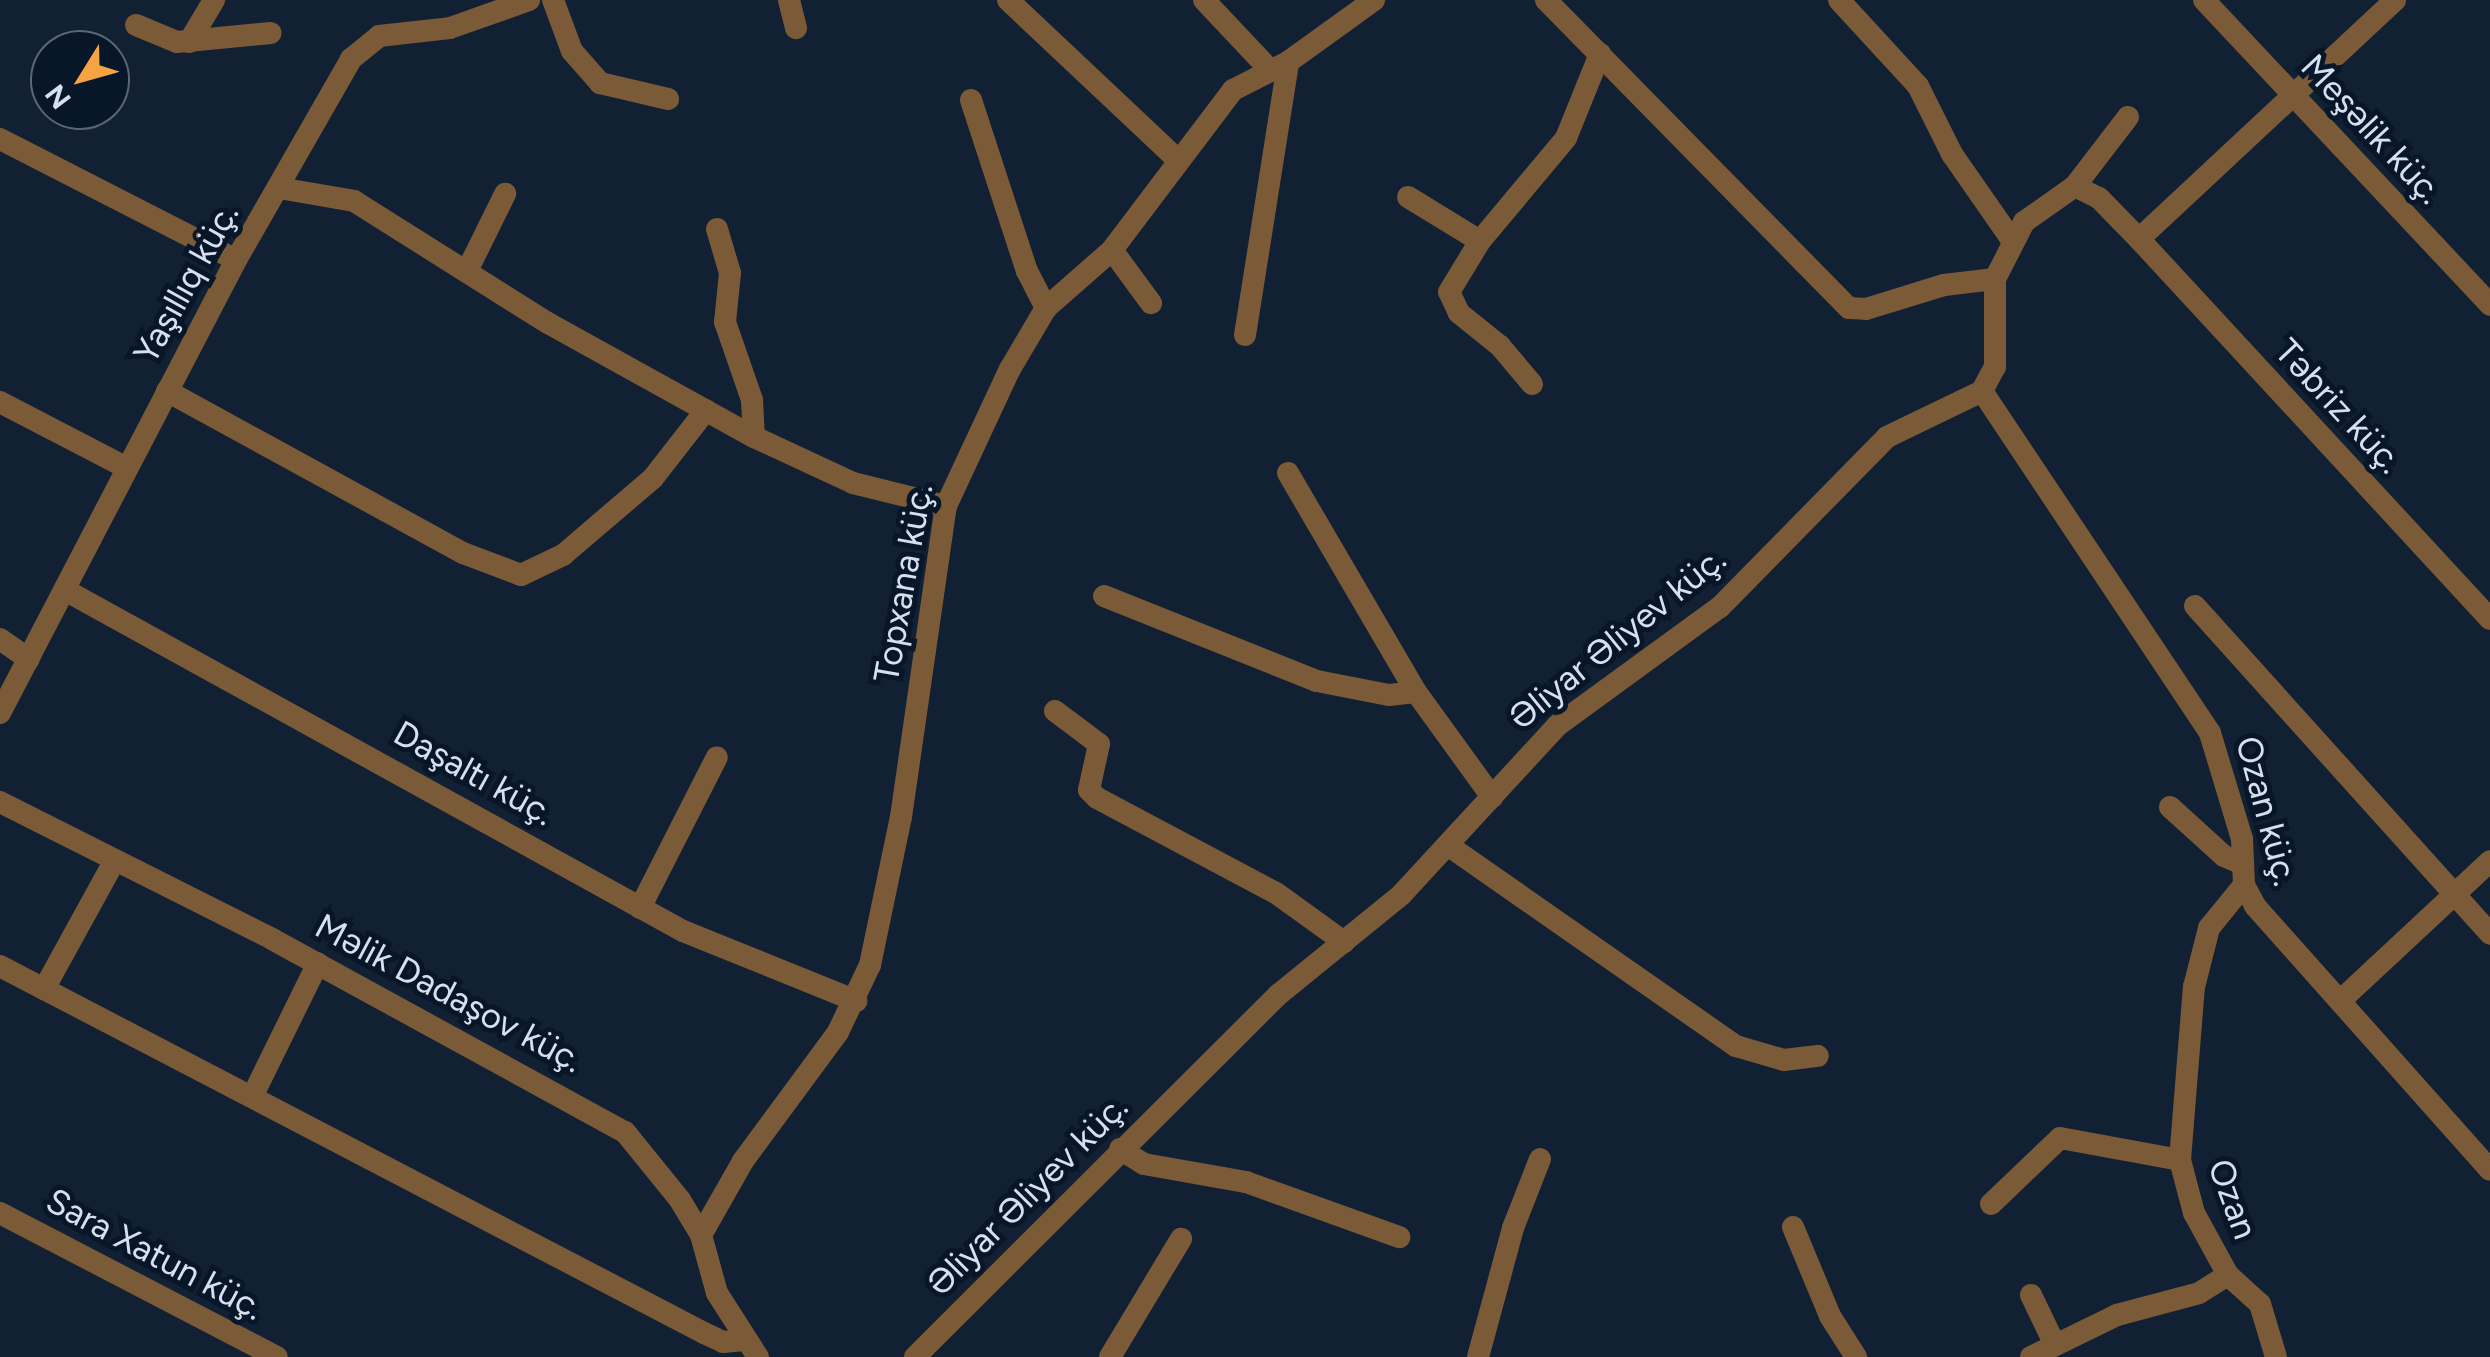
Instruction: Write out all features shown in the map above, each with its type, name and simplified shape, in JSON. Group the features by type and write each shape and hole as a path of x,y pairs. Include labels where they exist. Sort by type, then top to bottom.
{"street":[{"path":"189,42 214,0"},
{"path":"459,0 469,23"},
{"name":"Yaşıllıq küç.","path":"0,713 236,260 351,59 378,36 469,23 528,0"},
{"path":"554,0 572,52 600,83 668,99"},
{"path":"789,0 796,28"},
{"path":"1008,0 1176,159"},
{"path":"1204,0 1278,65 1246,335"},
{"name":"Topxana küç.","path":"700,1235 743,1162 856,1001 878,937 898,835 946,506 976,431 1046,308 1112,250 1176,159 1233,90 1278,65 1374,0"},
{"path":"1546,0 1849,308 1866,309 1995,278"},
{"path":"1838,0 1918,86 1952,154 2011,238"},
{"name":"Meşəlik küç.","path":"2204,0 2490,305"},
{"path":"2075,186 2099,198 2139,239 2395,0"},
{"path":"136,25 189,42 271,32"},
{"path":"1532,384 1451,302 1453,280 1480,240 1566,138 1600,54"},
{"path":"971,100 1027,271 1046,308"},
{"path":"1982,391 1995,367 1995,278 2011,238 2075,186 2128,117"},
{"path":"0,139 236,260"},
{"path":"279,188 354,201 548,322 754,438 853,482 946,506"},
{"path":"468,269 505,194"},
{"path":"1408,198 1480,240"},
{"path":"717,228 730,273 725,322 752,400 754,438"},
{"name":"Təbriz küç.","path":"2139,239 2490,619"},
{"path":"1112,250 1151,303"},
{"path":"167,391 463,553 521,575 562,555 653,478 706,410"},
{"name":"Əliyar Əliyev küç.","path":"916,1357 1278,995 1344,942 1449,846 1558,725 1734,594 1886,437 1982,391"},
{"name":"Ozan küç.","path":"1982,391 2210,734 2244,874 2268,926 2490,1170"},
{"path":"0,402 125,468"},
{"path":"1288,473 1416,692 1492,797"},
{"name":"Daşaltı küç.","path":"65,590 722,951 856,1001"},
{"path":"1104,596 1317,681 1389,695 1416,692"},
{"path":"2195,606 2490,934"},
{"path":"0,640 28,659"},
{"path":"1055,711 1099,744 1089,790 1097,798 1276,893 1344,942"},
{"path":"640,908 718,758"},
{"name":"Məlik Dadaşov küç.","path":"0,802 318,964 625,1132 662,1170 700,1235 716,1293 751,1348"},
{"path":"2170,806 2244,874"},
{"path":"1449,846 1736,1046 1784,1060 1818,1056"},
{"path":"44,989 115,860"},
{"path":"2340,1001 2490,861"},
{"name":"Ozan","path":"2031,1357 2117,1315 2199,1293 2228,1276 2194,1213 2180,1160 2194,987 2209,928 2244,874"},
{"path":"252,1098 318,964"},
{"path":"0,966 704,1334 751,1348"},
{"path":"1991,1204 2060,1138 2180,1160"},
{"path":"1120,1149 1144,1164 1246,1182 1399,1237"},
{"path":"1478,1357 1540,1159"},
{"name":"Sara Xatun küç.","path":"0,1212 277,1357"},
{"path":"1793,1227 1830,1316 1856,1357"},
{"path":"1110,1357 1180,1239"},
{"path":"2228,1276 2260,1304 2276,1357"},
{"path":"2031,1295 2055,1345"}]}
